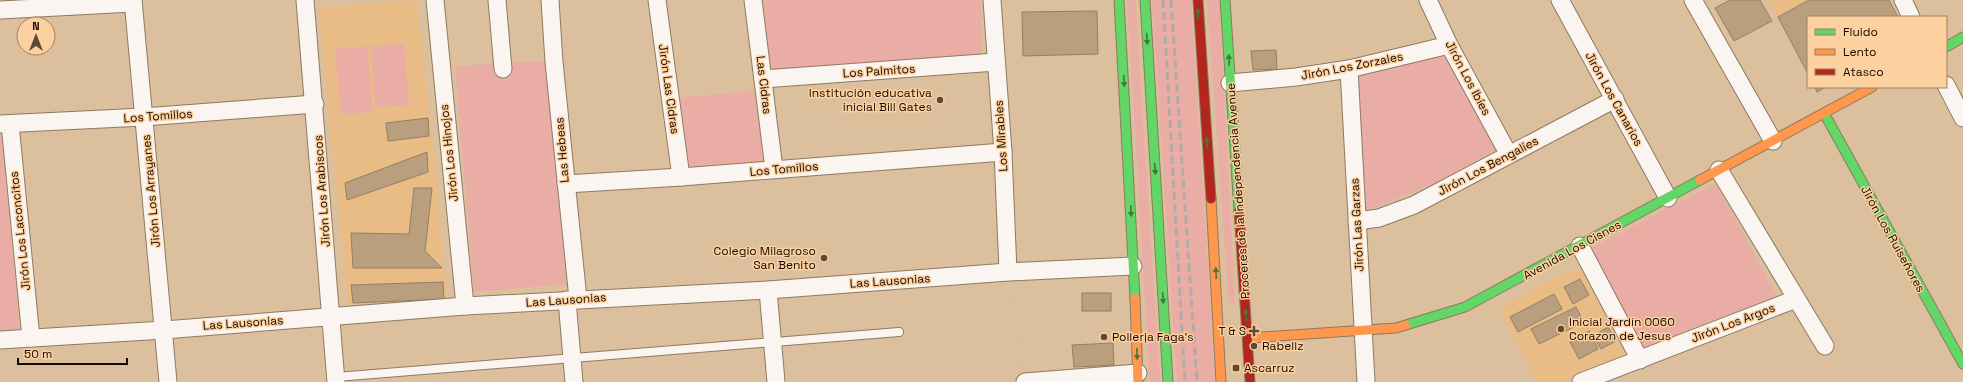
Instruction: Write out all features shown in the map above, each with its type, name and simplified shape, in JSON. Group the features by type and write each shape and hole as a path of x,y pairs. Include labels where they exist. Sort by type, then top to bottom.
{"main road":[{"path":"1118,0 1138,378"},
{"path":"1145,0 1168,382"},
{"path":"1198,0 1215,251 1221,382"},
{"name":"Proceres de la Independencia Avenue","path":"1225,0 1250,382"},
{"path":"1947,46 1963,37"},
{"name":"Avenida Los Cisnes","path":"1248,338 1396,328 1431,319 1465,307 1870,88"},
{"name":"Jirón Los Ruiseñores","path":"1824,113 1963,364"}],"street":[{"name":"Jirón Los Arabiscos","path":"305,0 315,104 336,379"},
{"name":"Jirón Los Hinojos","path":"435,0 465,306"},
{"path":"497,0 503,69"},
{"name":"Las Hebeas","path":"550,0 566,184 572,300 572,358 574,382"},
{"name":"Jirón Las Cidras","path":"658,0 682,177"},
{"name":"Las Cidras","path":"753,0 774,169"},
{"name":"Los Mirables","path":"992,0 1011,272"},
{"name":"Jirón Los Ibíes","path":"1428,0 1449,45 1509,155"},
{"name":"Jirón Los Canarios","path":"1560,0 1668,198"},
{"path":"1694,0 1773,141"},
{"path":"1903,0 1911,16"},
{"path":"0,10 133,1"},
{"name":"Jirón Los Arrayanes","path":"133,1 168,382"},
{"name":"Jirón Los Zorzales","path":"1230,83 1296,77 1349,69 1449,45"},
{"name":"Los Palmitos","path":"763,79 996,62"},
{"name":"Jirón Las Garzas","path":"1349,69 1366,382"},
{"path":"1947,87 1963,118"},
{"name":"Jirón Los Bengalíes","path":"1357,221 1379,218 1398,212 1615,99"},
{"name":"Los Tomillos","path":"5,124 144,117 315,104"},
{"name":"Jirón Los Laconcitos","path":"5,124 30,338"},
{"name":"Los Tomillos","path":"566,184 682,177 1003,152"},
{"path":"1719,170 1825,346"},
{"path":"1580,246 1640,360"},
{"name":"Las Lausonias","path":"0,340 164,330 465,306 768,290 1011,272 1133,266"},
{"path":"768,290 776,382"},
{"name":"Jirón Los Argos","path":"1581,382 1796,299"},
{"path":"1022,378 1138,378"}],"lane":[{"path":"336,379 572,358 898,332"}],"path":[{"path":"1011,272 1022,378"}],"shaded area":[{"path":"417,0 432,132 447,298 348,305 319,10 321,7"},
{"path":"761,0 981,0 982,55 771,70"},
{"path":"1127,0 1135,0 1160,382 1150,382"},
{"path":"1152,0 1191,0 1215,382 1177,382"},
{"path":"1207,0 1219,0 1235,303 1229,303"},
{"path":"1770,0 1809,0 1778,17"},
{"path":"404,43 409,105 375,107 371,46"},
{"path":"367,46 373,112 341,115 335,49"},
{"path":"1446,52 1499,149 1439,181 1370,210 1365,209 1357,73 1383,70"},
{"path":"547,61 567,284 474,292 455,66"},
{"path":"754,91 766,164 687,171 678,98"},
{"path":"0,132 20,333 0,334"},
{"path":"1716,184 1779,300 1645,354 1589,249"},
{"name":"Inicial Jardín 0060 Corazon de Jesus","path":"1573,269 1582,272 1623,352 1622,361 1561,382 1537,382 1500,307"}],"building":[{"path":"1730,0 1760,0 1772,21 1734,41 1715,8"},
{"path":"1809,0 1889,0 1897,16 1807,16 1807,72 1778,17"},
{"path":"1097,11 1098,54 1023,56 1022,12"},
{"path":"1276,50 1277,69 1253,70 1251,51"},
{"path":"1815,88 1824,88 1817,92"},
{"path":"428,118 429,136 388,141 386,123"},
{"path":"427,152 428,172 347,200 345,183"},
{"path":"414,188 432,188 425,251 442,268 353,268 351,233 409,234"},
{"path":"1580,279 1589,295 1573,304 1564,287"},
{"path":"443,282 444,299 353,303 351,285"},
{"path":"1082,293 1111,293 1111,311 1082,311"},
{"path":"1554,294 1562,309 1518,332 1510,317"},
{"path":"1576,307 1584,322 1539,344 1531,329"},
{"path":"1608,327 1616,341 1601,349 1593,336"},
{"path":"1589,331 1598,349 1579,359 1570,342"},
{"path":"1113,343 1114,365 1074,367 1072,345"}],"railway":[{"path":"1163,0 1185,382"},
{"path":"1171,0 1197,382"}],"traffic: fast":[{"path":"1119,0 1135,298"},
{"path":"1145,0 1168,382"},
{"path":"1225,0 1239,211"},
{"path":"1947,46 1963,37"},
{"path":"1824,113 1963,364"},
{"path":"1406,325 1465,307 1700,180"}],"traffic: slow":[{"path":"1700,180 1870,88"},
{"path":"1211,199 1221,382"},
{"path":"1135,298 1138,382"},
{"path":"1248,338 1396,328 1406,325"}],"traffic: jam":[{"path":"1198,0 1211,199"},
{"path":"1239,211 1250,382"}],"place":[{"name":"Institución educativa inicial Bill Gates","path":"940,100"},
{"name":"Colegio Milagroso San Benito","path":"824,258"},
{"name":"Inicial Jardín 0060 Corazon de Jesus","path":"1561,329"},
{"name":"T & S","path":"1254,331"},
{"name":"Pollerįa Faga's","path":"1104,337"},
{"name":"Rabellz","path":"1254,346"},
{"name":"Ascarruz","path":"1236,368"}]}
